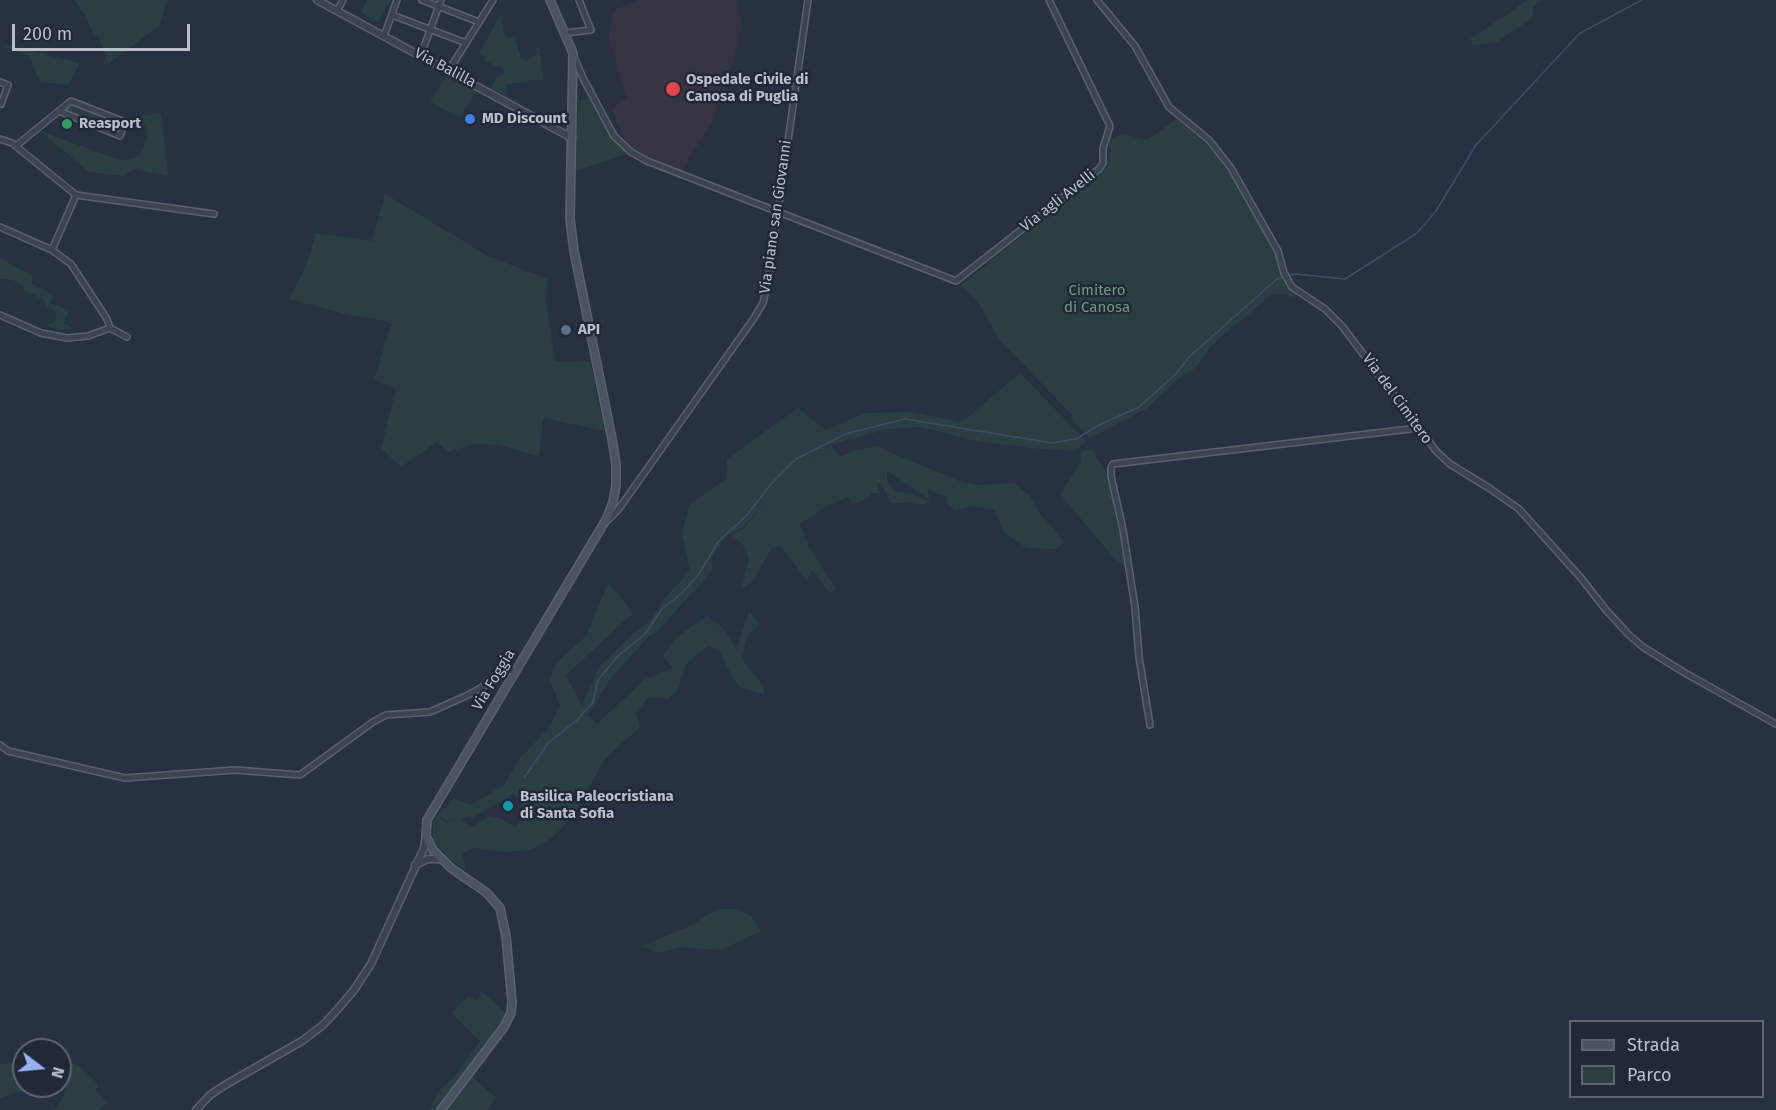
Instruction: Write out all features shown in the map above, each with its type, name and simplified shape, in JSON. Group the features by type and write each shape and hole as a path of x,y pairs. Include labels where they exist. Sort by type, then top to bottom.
{"main road":[{"path":"554,1 573,53"},
{"name":"Via Foggia","path":"426,836 426,825 430,815 601,527 613,502 616,464 574,251 570,219 573,53"},
{"path":"426,836 441,859 484,891 500,908 506,936 512,1002 510,1016 504,1027 441,1110"}],"street":[{"name":"Via Balilla","path":"317,0 572,138"},
{"path":"337,11 343,0"},
{"path":"384,36 397,0"},
{"path":"422,0 440,3 479,22"},
{"path":"449,70 492,0"},
{"path":"565,33 591,30 579,0"},
{"name":"Via piano san Giovanni","path":"601,527 618,510 763,303 769,275 808,0"},
{"name":"Via agli Avelli","path":"777,212 956,281 1099,169 1103,163 1103,148 1110,126 1049,0"},
{"name":"Via del Cimitero","path":"1097,0 1135,46 1169,107 1209,140 1231,168 1278,251 1292,287 1326,309 1342,326 1437,452 1450,464 1519,509 1629,635 1685,673 1776,724"},
{"path":"421,55 440,3"},
{"path":"392,15 466,43"},
{"path":"573,53 583,78 614,136 622,145 646,161 777,212"},
{"path":"0,82 8,85 1,104"},
{"path":"16,147 59,111 71,101 126,123 120,136 59,111"},
{"path":"0,139 16,147 76,195 214,214"},
{"path":"52,250 76,195"},
{"path":"0,226 64,258 77,271 107,318 110,328 127,337"},
{"path":"0,315 56,337 88,336 110,328"},
{"path":"1150,725 1123,530 1111,476 1113,464 1417,427"},
{"path":"0,745 8,751 125,777 235,770 300,775 386,715 430,712 468,695 495,680 507,670 515,671"},
{"path":"196,1110 210,1095 225,1085 302,1041 323,1025 354,990 371,964 422,851 426,836"},
{"path":"422,851 433,850"},
{"path":"415,866 427,859 433,850"},
{"path":"427,859 441,859"}],"shaded area":[{"name":"Ospedale Civile di Canosa di Puglia","path":"639,0 736,0 742,24 733,62 723,81 712,123 681,171 636,151 624,140 612,109 627,98 609,38 614,10"}],"green space":[{"path":"74,0 167,0 160,25 108,64 98,35 94,36 86,16"},
{"path":"367,0 391,0 378,22 361,13"},
{"path":"1528,0 1542,0 1533,7 1532,18 1497,42 1473,45 1470,39"},
{"path":"501,13 504,32 508,38 515,36 521,59 524,57 525,62 538,53 536,49 539,47 543,80 506,84 507,96 491,88 496,78 505,72 502,68 484,60 485,57 479,54"},
{"path":"0,44 80,63 68,85 40,82 29,56"},
{"path":"447,75 476,91 460,118 430,102"},
{"path":"593,97 617,142 628,153 576,171 578,101"},
{"path":"73,103 122,123 118,132 65,110"},
{"path":"161,113 168,176 134,169 124,176 89,172 40,131 120,160 128,160 138,156 147,136 145,126 131,121 132,118"},
{"name":"Cimitero di Canosa","path":"1177,119 1205,143 1230,174 1258,220 1278,260 1281,272 1297,294 1296,297 1272,294 1212,345 1195,368 1177,380 1146,409 1089,438 1070,417 1073,416 999,339 978,302 961,285 1103,171 1108,165 1110,140 1123,134 1147,140"},
{"path":"385,194 488,256 547,279 546,303 555,361 590,362 604,431 543,418 539,456 499,445 473,444 448,452 437,442 401,467 381,448 396,389 374,380 391,324 289,299 307,264 316,233 372,241"},
{"path":"0,258 33,276 31,283 53,295 50,303 69,310 64,323 74,329 60,330 45,326 54,323 57,313 47,306 43,299 25,291 23,286 13,280 0,279"},
{"path":"1020,373 1087,442 1074,451 976,441 921,427 888,429 829,445 806,462 831,445 840,457 858,449 878,447 959,481 977,485 1014,483 1030,496 1039,512 1064,542 1056,549 1027,548 1005,534 994,510 972,506 955,510 947,503 947,497 928,490 929,499 887,471 887,480 894,491 912,494 929,502 926,504 892,503 880,483 877,483 880,493 872,493 867,499 853,504 848,497 825,507 800,524 809,547 836,589 830,593 812,570 807,581 781,546 772,547 753,581 741,590 749,559 746,548 732,535 744,528 770,496 743,527 727,536 713,555 711,572 656,633 650,635 611,678 587,716 589,715 597,724 644,680 673,668 663,656 677,637 707,616 723,628 736,649 749,612 760,624 747,636 742,659 763,686 765,695 741,688 731,675 721,653 709,646 685,666 678,690 668,699 648,697 636,712 640,727 605,759 573,816 552,838 530,850 505,852 473,848 462,854 466,870 453,862 433,840 433,823 437,815 446,822 456,820 447,821 438,815 454,798 470,805 503,786 520,758 548,729 560,706 550,680 556,663 586,636 608,583 626,603 632,614 566,675 582,706 599,667 635,632 650,621 664,599 690,571 682,534 689,505 726,479 727,459 798,408 826,430 864,413 912,412 962,422","holes":["513,794 520,798 524,820 515,827 500,818 488,816 473,827 461,819 476,816"]},
{"path":"1085,450 1092,450 1108,476 1125,566 1114,558 1060,494 1081,462 1081,453"},
{"path":"717,909 737,909 751,916 761,931 720,950 679,947 658,953 642,946 690,926"},
{"path":"481,991 506,1013 496,1032 436,1110 429,1110 438,1092 454,1077 480,1041 452,1013 469,996 478,1001"},
{"path":"12,1062 12,1094 0,1098 0,1065"},
{"path":"72,1063 79,1066 98,1084 97,1092 106,1103 98,1110 53,1110 63,1098 72,1098"},
{"path":"472,1076 496,1098 487,1110 446,1110"}],"waterway":[{"path":"1288,275 1345,279 1417,233 1436,211 1476,145 1580,33 1642,0"},
{"path":"524,778 548,743 577,720 593,702 598,680 618,656 645,634 662,609 682,593 699,574 718,542 747,515 771,484 796,459 845,434 905,419 1052,443 1076,439 1099,425 1139,407 1176,374 1189,357 1277,279 1283,277"}],"place":[{"name":"Ospedale Civile di Canosa di Puglia","path":"673,89"},
{"name":"MD Discount","path":"470,119"},
{"name":"Reasport","path":"67,124"},
{"name":"API","path":"566,330"},
{"name":"Basilica Paleocristiana di Santa Sofia","path":"508,806"}]}
